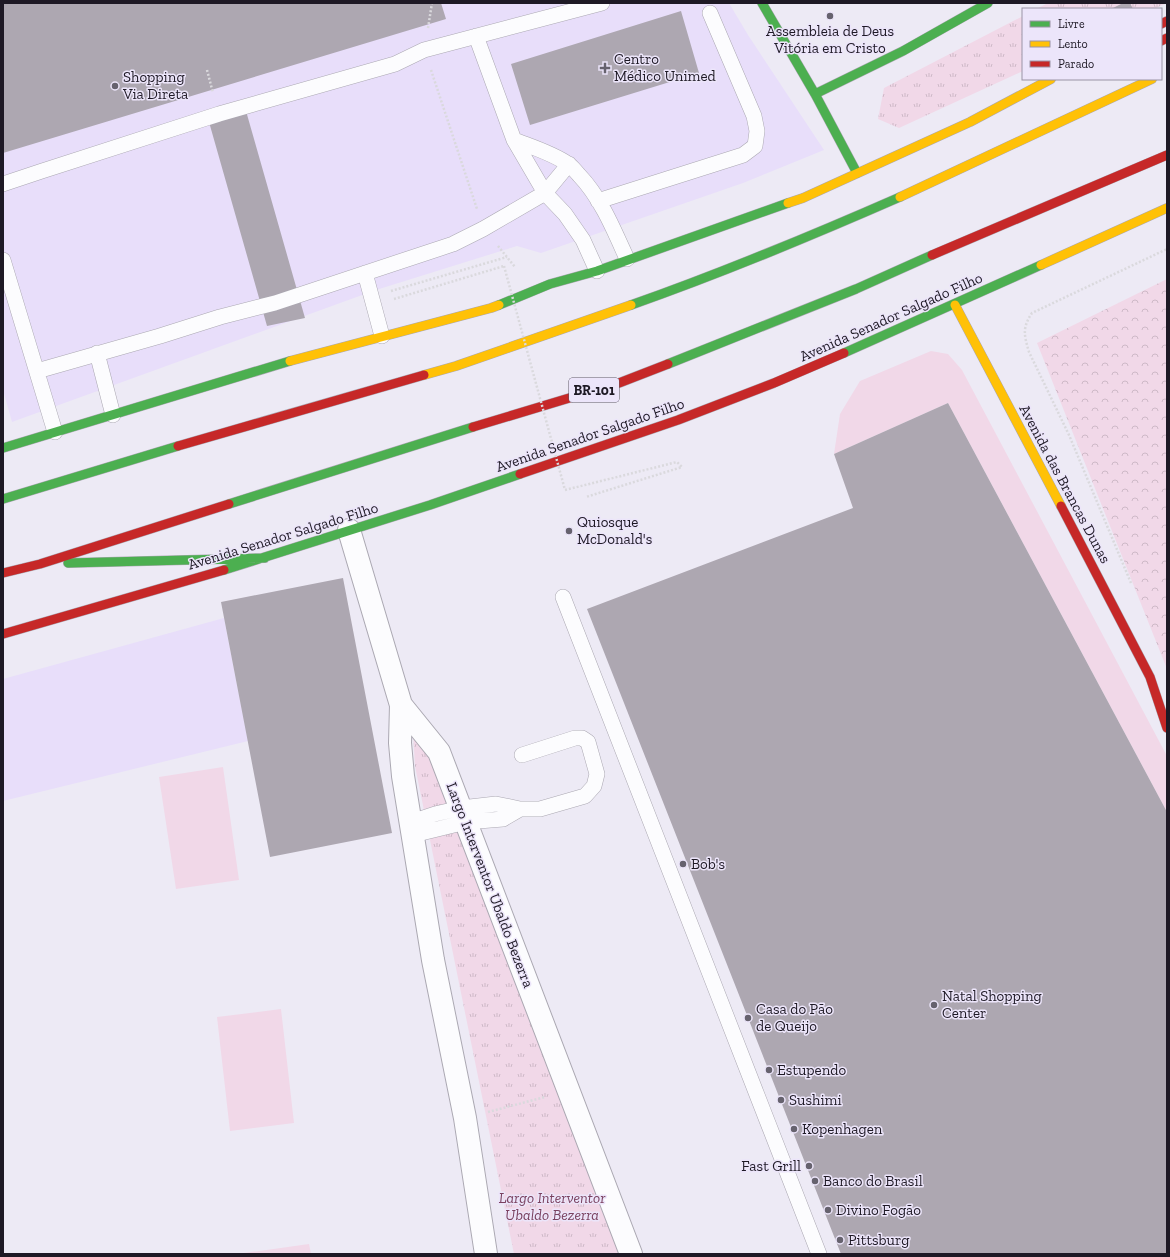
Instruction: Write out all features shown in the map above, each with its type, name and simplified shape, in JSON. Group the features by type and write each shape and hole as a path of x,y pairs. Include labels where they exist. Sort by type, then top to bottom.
{"main road":[{"path":"762,3 815,94 857,173"},
{"path":"815,94 882,62 950,26 988,3"},
{"path":"3,448 278,365 382,336 492,308 550,284 627,260 803,198 970,122 1049,80"},
{"path":"3,499 170,448 456,366 685,286 806,238 928,185 1150,80"},
{"name":"BR-101","path":"3,573 40,564 375,457 619,383 856,289 992,228 1167,155"},
{"name":"Avenida Senador Salgado Filho","path":"3,634 266,558 430,505 678,420 774,383 955,305 1167,208"},
{"name":"Avenida das Brancas Dunas","path":"955,305 1150,677 1167,728"},
{"path":"3,492 31,490"},
{"path":"40,564 266,558"},
{"name":"Avenida das Brancas Dunas","path":"1150,677 1167,699"}],"street":[{"name":"Largo Interventor Ubaldo Bezerra","path":"349,530 401,705 400,743 403,776 433,960 464,1118 486,1254"},
{"name":"Largo Interventor Ubaldo Bezerra","path":"401,705 439,752 631,1254"}],"lane":[{"path":"3,184 219,114 395,64 424,50 602,3"},
{"path":"598,201 743,155 755,146 757,131 754,116 710,13"},
{"path":"476,36 514,140 545,193 565,214 583,240 596,270"},
{"path":"514,140 548,153 569,164 584,180 598,201 613,227 627,260"},
{"path":"37,371 160,336 220,317 275,303 453,244 545,193 569,164"},
{"path":"3,260 54,432"},
{"path":"365,273 382,336"},
{"path":"97,353 113,415"},
{"path":"562,597 819,1254"},
{"path":"412,828 464,815 503,819 520,809 540,809 585,796 594,786 597,774 588,742 582,738 575,738 522,754"}],"path":[{"path":"432,3 424,50 483,228 515,267"},
{"path":"1133,589 1069,434 1029,352 1024,329 1026,321 1032,313 1167,249"},
{"path":"387,292 507,257"},
{"path":"390,300 504,266 565,490 677,462 682,467 586,497"},
{"path":"464,1118 569,1090"}],"shaded area":[{"path":"3,3 729,3 748,35 824,150 743,183 541,253 517,246 376,290 12,422 3,390"},
{"path":"224,618 248,741 3,801 3,679"}],"green space":[{"path":"1048,3 1167,3 1156,8 1038,8"},
{"path":"1022,17 1022,71 899,128 878,119 884,88"},
{"path":"1167,279 1167,669 1037,343"},
{"path":"931,351 948,354 962,370 1167,756 1167,812 948,403 834,454 840,414 860,381"},
{"name":"Largo Interventor Ubaldo Bezerra","path":"413,732 431,753 621,1254 514,1254 415,766"},
{"path":"223,767 239,880 176,889 159,777"},
{"path":"281,1009 294,1123 230,1131 217,1017"},
{"path":"309,1244 311,1254 237,1254"}],"building":[{"name":"Shopping Via Direta","path":"3,3 441,3 446,19 3,153"},
{"path":"1123,3 1130,3 1132,8 1113,8"},
{"name":"Centro Médico Unimed","path":"681,11 699,73 530,125 511,64"},
{"path":"246,111 305,318 267,326 209,122"},
{"name":"Natal Shopping Center","path":"948,403 1167,812 1167,1254 841,1254 587,609 853,508 834,454"},
{"path":"343,578 392,833 270,857 221,602"}],"traffic: fast":[{"path":"762,3 815,94 857,173"},
{"path":"815,94 903,51 988,3"},
{"path":"631,305 766,254 900,197"},
{"path":"499,305 550,284 597,271 788,203"},
{"path":"668,364 856,289 932,255"},
{"path":"844,353 1041,265"},
{"path":"3,448 290,361"},
{"path":"229,504 473,427"},
{"path":"3,499 178,446"},
{"path":"224,570 430,505 520,474"},
{"path":"68,563 265,558"}],"traffic: slow":[{"path":"788,203 803,198 970,122 1049,80"},
{"path":"900,197 1150,80"},
{"path":"1041,265 1167,208"},
{"path":"290,361 499,305"},
{"path":"424,375 456,366 631,305"},
{"path":"955,305 1061,506"}],"traffic: jam":[{"path":"1162,24 1167,21"},
{"path":"1162,40 1167,38"},
{"path":"932,255 1167,155"},
{"path":"520,474 678,420 774,383 844,353"},
{"path":"473,427 619,383 668,364"},
{"path":"178,446 424,375"},
{"path":"3,573 40,564 229,504"},
{"path":"1061,506 1150,677 1167,728"},
{"path":"3,634 224,570"}],"place":[{"name":"Assembleia de Deus Vitória em Cristo","path":"830,16"},
{"name":"Centro Médico Unimed","path":"605,68"},
{"name":"Shopping Via Direta","path":"115,86"},
{"name":"Quiosque McDonald's","path":"569,531"},
{"name":"Bob's","path":"683,864"},
{"name":"Natal Shopping Center","path":"934,1005"},
{"name":"Casa do Pão de Queijo","path":"748,1018"},
{"name":"Estupendo","path":"769,1070"},
{"name":"Sushimi","path":"781,1100"},
{"name":"Kopenhagen","path":"794,1129"},
{"name":"Fast Grill","path":"809,1166"},
{"name":"Banco do Brasil","path":"815,1181"},
{"name":"Divino Fogão","path":"828,1210"},
{"name":"Pittsburg","path":"840,1240"}]}
